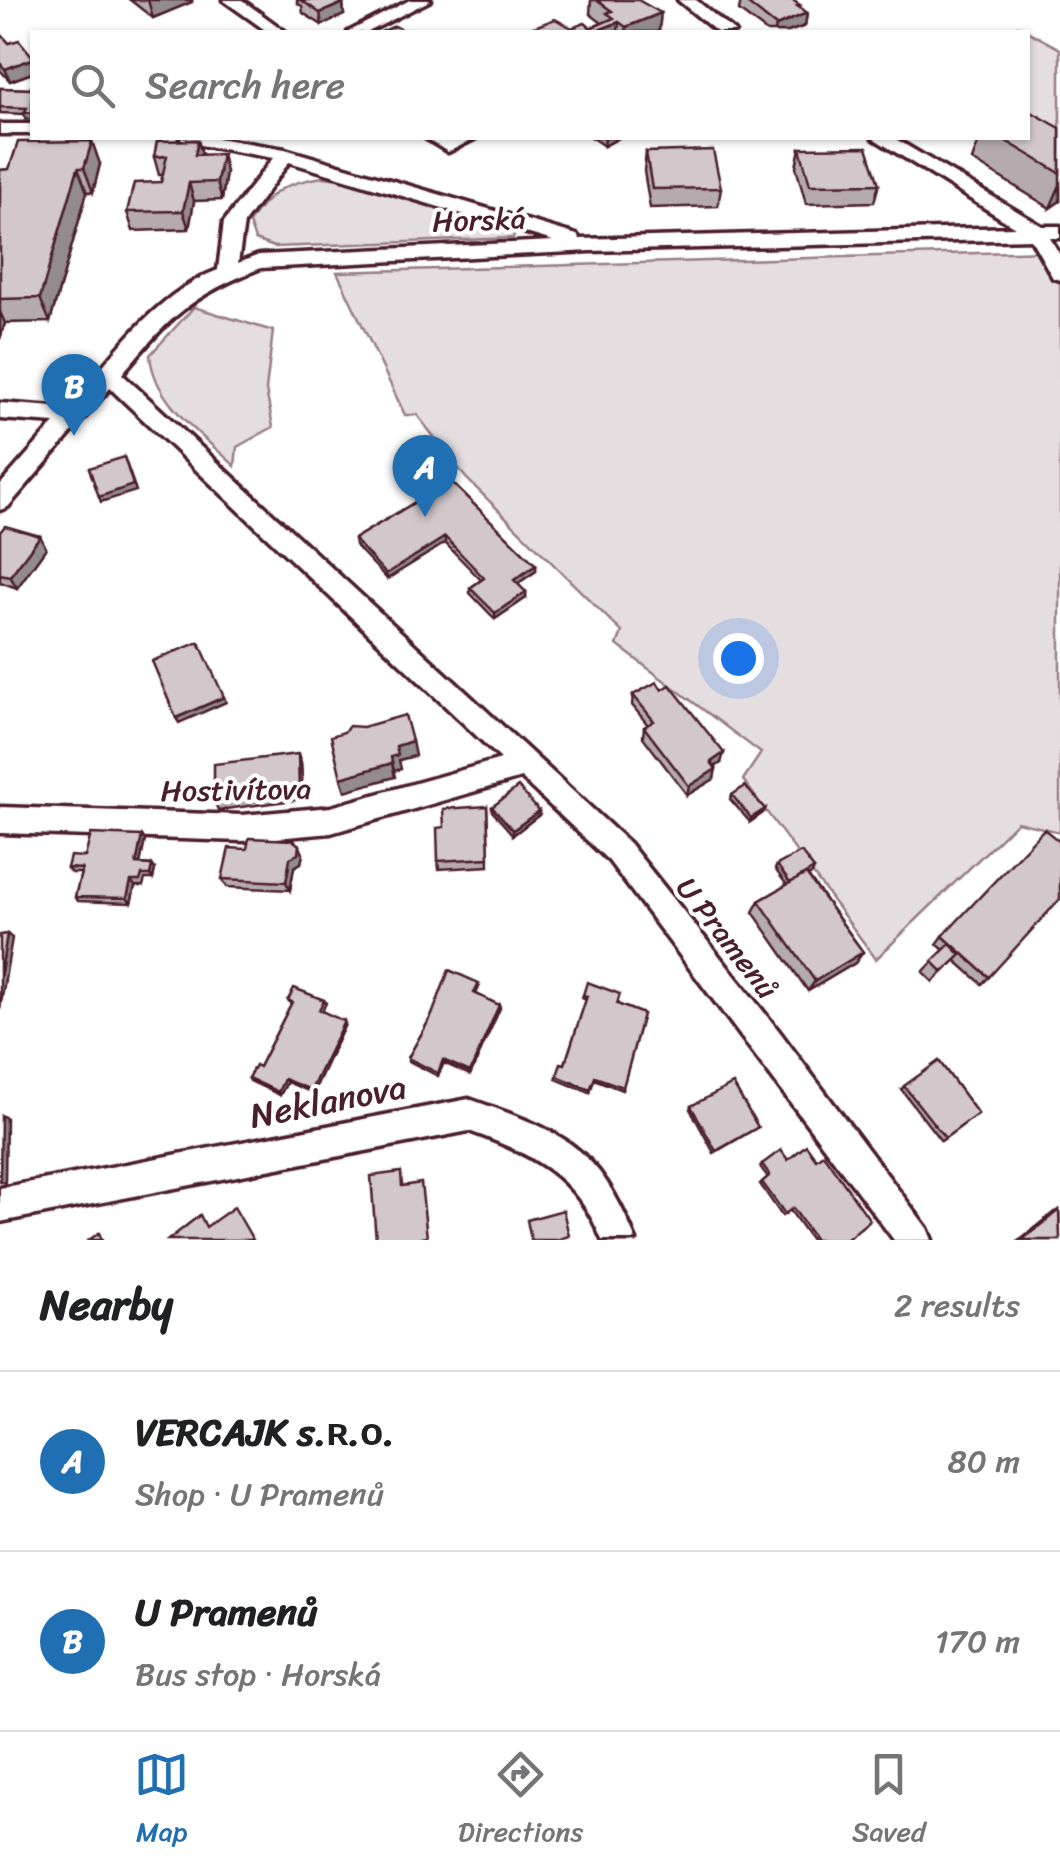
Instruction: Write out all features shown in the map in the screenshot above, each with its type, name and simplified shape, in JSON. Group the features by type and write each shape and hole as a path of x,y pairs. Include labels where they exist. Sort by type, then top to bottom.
{"street":[{"path":"231,0 275,30"},
{"path":"360,30 424,0"},
{"path":"686,0 719,30"},
{"path":"0,129 30,129"},
{"path":"200,140 285,155 592,245"},
{"path":"437,140 448,147 463,140"},
{"path":"885,140 1037,232 1060,273"},
{"path":"227,274 234,222 285,155"},
{"name":"Horská","path":"0,502 158,317 204,283 259,262 592,245 1060,232"},
{"name":"U Pramenů","path":"108,374 619,852 768,1042 915,1240"},
{"path":"0,411 72,416"},
{"name":"Hostivítova","path":"0,820 242,828 331,820 527,764"},
{"name":"Neklanova","path":"0,1205 469,1115 539,1140 582,1170 610,1212 619,1240"}],"shaded area":[{"path":"1030,33 1060,49 1060,148 1030,127"},
{"path":"324,177 515,232 513,238 274,247 255,240 249,223 264,203 289,185"},
{"path":"1046,251 1060,273 1060,832 1017,822 876,959 743,780 761,753 617,645 622,632 466,478 417,415 405,415 337,272"},
{"path":"194,307 273,331 266,390 273,427 237,447 235,466 182,417 153,372 150,355"}],"building":[{"path":"301,0 339,0 343,3 320,13"},
{"path":"596,0 638,0 661,13 626,27 619,22 599,30 534,27 555,19 572,28 585,23 591,28 614,18 607,13 612,11"},
{"path":"743,0 792,0 807,13 776,26"},
{"path":"0,33 9,43 19,40 30,54 30,60 5,69 0,63"},
{"path":"0,88 30,89 30,112 24,113 27,108 0,107"},
{"path":"1030,111 1060,128 1060,173 1004,140 1030,140"},
{"path":"198,140 195,155 222,154 217,182 189,183 183,211 127,212 134,183 161,182 167,156 154,157 157,141"},
{"path":"92,141 84,168 78,168 40,298 0,299 0,170 9,169 18,142"},
{"path":"867,147 879,184 810,185 800,148"},
{"path":"713,150 721,188 652,189 646,152"},
{"path":"124,457 133,485 99,497 89,468"},
{"path":"450,481 536,565 514,580 526,592 495,613 470,588 484,578 445,537 386,574 354,539"},
{"path":"5,526 40,536 10,576 0,574 0,532"},
{"path":"199,642 224,697 176,718 152,661"},
{"path":"657,682 662,690 670,685 724,753 711,762 716,769 689,786 644,727 654,721 633,695"},
{"path":"405,715 412,741 396,746 398,755 391,757 392,763 341,778 331,736 349,726 363,727"},
{"path":"298,754 299,790 214,801 214,764"},
{"path":"745,786 765,809 751,818 732,795"},
{"path":"518,787 539,811 513,830 492,807"},
{"path":"487,806 489,858 438,861 437,828 444,827 443,809"},
{"path":"1044,829 1060,842 1060,899 989,977 943,936"},
{"path":"91,834 142,836 136,864 152,865 150,875 131,881 127,898 75,897 82,869 67,868 70,856 85,857"},
{"path":"249,838 293,840 299,845 298,854 290,858 286,882 222,879 229,848 247,849"},
{"path":"801,852 814,869 790,883 777,865"},
{"path":"806,874 863,952 815,981 759,901"},
{"path":"7,934 0,978 0,935"},
{"path":"950,944 961,955 943,972 932,961"},
{"path":"449,970 479,983 474,993 499,1005 470,1072 443,1060 438,1073 408,1058 432,1015"},
{"path":"587,982 620,994 617,1004 643,1014 623,1087 595,1077 590,1090 557,1076 561,1063 565,1064 587,996 583,995"},
{"path":"294,988 324,1000 319,1010 344,1021 311,1090 284,1079 278,1092 248,1078 255,1065 259,1067 292,1002 288,1000"},
{"path":"939,1061 978,1114 945,1138 904,1086"},
{"path":"733,1084 758,1127 716,1151 691,1106"},
{"path":"806,1145 816,1159 823,1154 870,1220 846,1240 815,1240 793,1208 785,1214 762,1182 770,1175 762,1164 781,1150 788,1160"},
{"path":"401,1172 402,1186 421,1183 427,1237 376,1240 371,1176"},
{"path":"234,1207 253,1240 168,1240 200,1215 206,1227"},
{"path":"563,1210 569,1236 531,1240 527,1220"},
{"path":"1059,1210 1060,1240 1022,1240"}],"place":[{"name":"U Pramenů","path":"74,436"},
{"name":"VERCAJK s.ʀ.ᴏ.","path":"425,517"}]}
